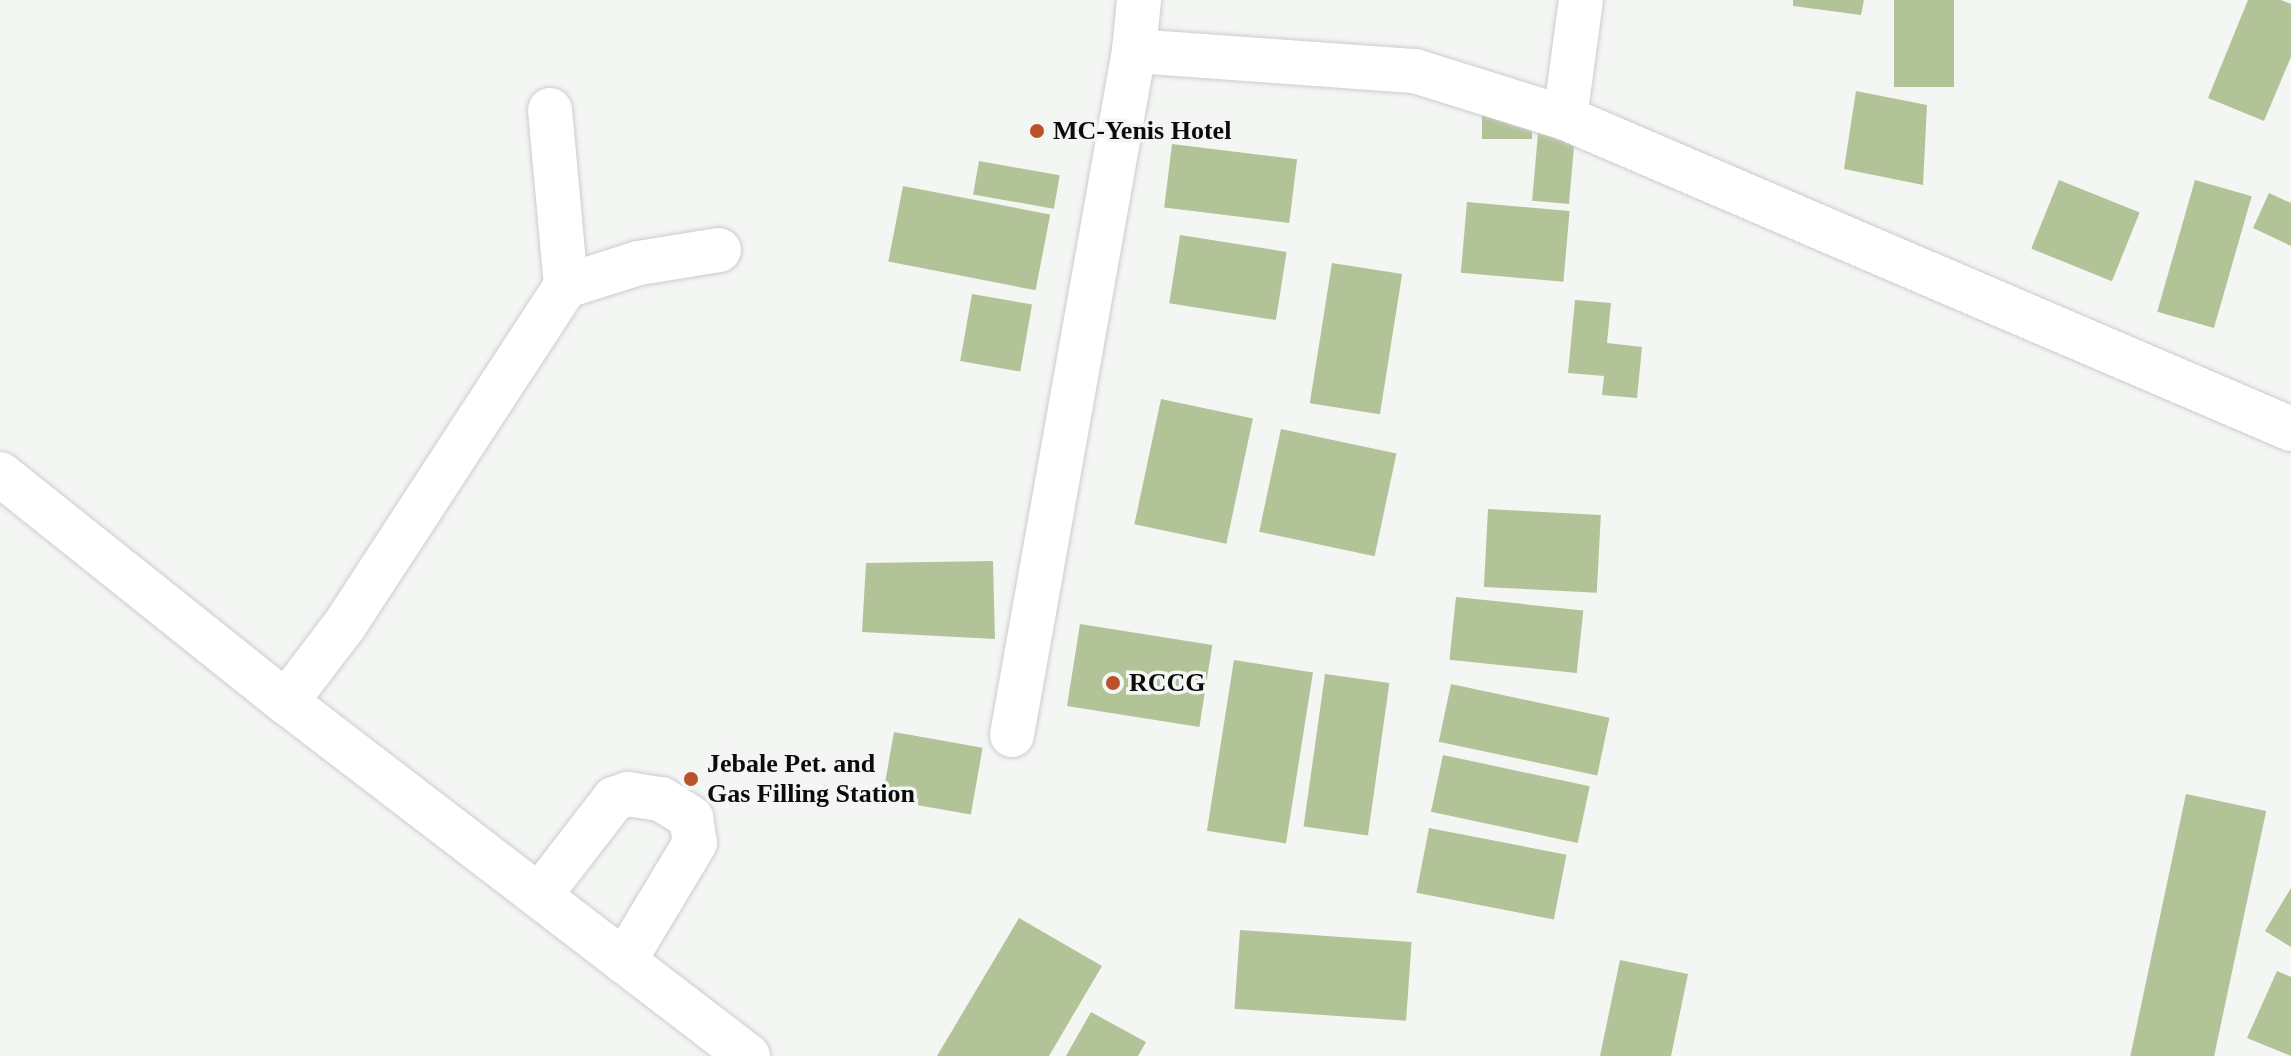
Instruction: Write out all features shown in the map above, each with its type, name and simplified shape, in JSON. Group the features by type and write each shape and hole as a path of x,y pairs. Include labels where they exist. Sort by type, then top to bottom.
{"street":[{"path":"1012,735 1134,51 1139,0"},
{"path":"1565,118 1581,0"},
{"path":"1134,51 1415,71 1565,118 2291,429"},
{"path":"286,702 344,626 566,286 550,110"},
{"path":"566,286 639,263 719,250"},
{"path":"0,474 286,702 748,1056"},
{"path":"539,896 614,799 628,794 661,799 691,818 695,843 624,961"}],"building":[{"path":"1793,0 1864,0 1861,15 1793,6"},
{"path":"1894,0 1954,0 1954,87 1894,87"},
{"path":"2248,0 2281,0 2291,4 2291,57 2264,121 2208,98"},
{"path":"1856,91 1927,105 1923,185 1844,169"},
{"path":"1482,106 1532,106 1532,139 1482,139"},
{"path":"1539,122 1576,125 1569,204 1532,201"},
{"path":"1172,144 1297,159 1289,223 1164,208"},
{"path":"979,161 1060,175 1054,209 973,194"},
{"path":"2059,180 2140,213 2112,281 2031,249"},
{"path":"2195,180 2252,196 2214,328 2157,312"},
{"path":"903,186 1050,215 1036,290 888,262"},
{"path":"2269,193 2291,203 2291,246 2253,228"},
{"path":"1467,202 1570,211 1563,282 1461,273"},
{"path":"1180,235 1287,252 1276,320 1169,303"},
{"path":"1332,263 1402,274 1380,414 1310,403"},
{"path":"972,294 1032,305 1020,372 960,361"},
{"path":"1575,300 1611,303 1607,343 1642,347 1637,398 1602,395 1604,376 1568,373"},
{"path":"1161,399 1253,419 1226,544 1134,524"},
{"path":"1281,429 1396,454 1375,556 1259,532"},
{"path":"1488,509 1601,515 1597,593 1484,587"},
{"path":"993,561 995,639 862,632 866,563"},
{"path":"1456,597 1583,610 1577,673 1449,660"},
{"path":"1080,624 1212,645 1199,727 1067,706"},
{"path":"1234,660 1313,673 1286,843 1207,831"},
{"path":"1325,674 1389,683 1368,836 1304,827"},
{"path":"1451,684 1609,718 1597,775 1439,742"},
{"path":"894,732 983,748 971,815 882,799"},
{"path":"1443,755 1590,786 1578,843 1431,812"},
{"path":"2186,794 2266,811 2214,1056 2130,1056"},
{"path":"1429,828 1566,855 1554,920 1416,893"},
{"path":"2291,888 2291,947 2265,931"},
{"path":"1019,918 1102,966 1049,1056 937,1056"},
{"path":"1240,930 1412,942 1406,1021 1234,1009"},
{"path":"1620,960 1688,974 1671,1056 1600,1056"},
{"path":"2277,971 2291,977 2291,1056 2247,1038"},
{"path":"1091,1012 1146,1042 1138,1056 1066,1056"}],"place":[{"name":"MC-Yenis Hotel","path":"1037,131"},
{"name":"RCCG","path":"1113,683"},
{"name":"Jebale Pet. and Gas Filling Station","path":"691,779"}]}
